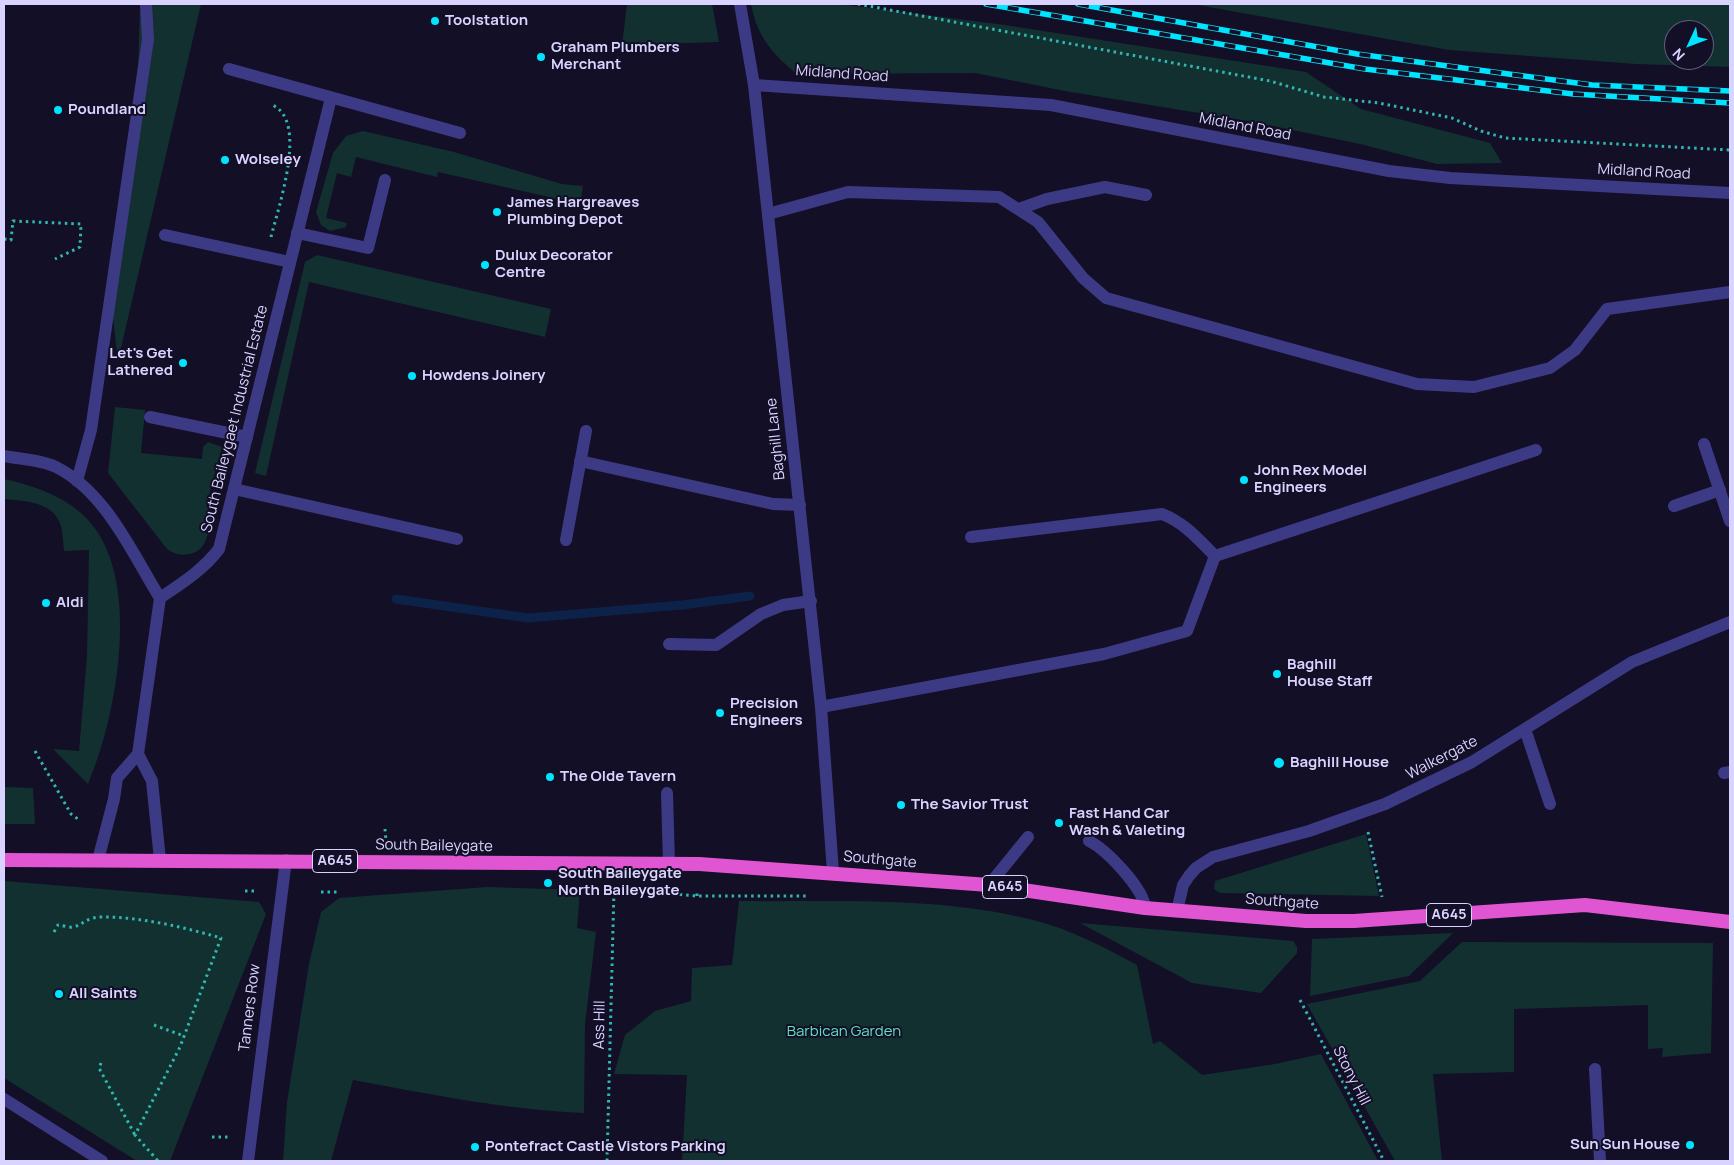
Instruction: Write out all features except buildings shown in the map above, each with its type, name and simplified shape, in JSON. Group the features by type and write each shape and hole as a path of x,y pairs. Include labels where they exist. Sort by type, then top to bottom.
{"highway":[{"name":"South Baileygate","path":"4,860 286,860 669,864 833,872"},
{"name":"Southgate","path":"833,872 989,885 1145,908 1326,922 1585,905 1730,922"}],"street":[{"path":"77,481 91,430 100,371 148,39 146,4"},
{"name":"Baghill Lane","path":"740,4 754,85 811,601 822,707 833,872"},
{"path":"229,69 460,133"},
{"name":"Midland Road","path":"754,85 1051,105 1389,171 1450,178 1730,194"},
{"name":"South Baileygaet Industrial Estate","path":"160,598 196,574 219,549 331,98"},
{"path":"297,234 368,248 385,180"},
{"path":"1019,210 1047,199 1105,187 1146,196"},
{"path":"768,214 848,192 999,197 1038,222 1083,278 1106,298 1416,384 1474,387 1550,368 1575,350 1607,309 1730,292"},
{"path":"165,235 290,262"},
{"path":"150,417 247,437"},
{"path":"566,540 586,431"},
{"path":"1704,444 1730,521"},
{"path":"1215,556 1536,450"},
{"path":"4,456 55,466 77,481 99,501 160,598 138,754 117,778 114,798 98,860"},
{"path":"580,461 773,504 800,505"},
{"path":"234,489 457,539"},
{"path":"1674,506 1720,490"},
{"path":"971,537 1162,514 1176,520 1191,530 1215,556"},
{"path":"822,707 1104,654 1187,631 1215,556"},
{"path":"669,644 716,645 761,614 783,605 811,601"},
{"name":"Walkergate","path":"1177,911 1183,886 1196,868 1213,857 1309,831 1385,804 1472,762 1632,662 1730,622"},
{"path":"1523,731 1527,735 1550,804"},
{"path":"138,754 152,781 160,860"},
{"path":"667,793 669,864"},
{"path":"989,885 1028,838"},
{"path":"1089,841 1102,849 1136,887 1144,899 1145,908"},
{"name":"Tanners Row","path":"248,1161 286,860"},
{"path":"1595,1069 1600,1161"},
{"path":"4,1099 102,1161"}],"path":[{"path":"858,4 1270,81 1324,97 1379,103 1452,118 1480,131 1505,138 1730,150"},
{"path":"4,240 11,240 13,221 81,224 80,247 56,259"},
{"path":"35,751 71,814 78,820"},
{"path":"385,829 386,842"},
{"path":"1368,829 1381,890"},
{"name":"Ass Hill","path":"607,1161 614,889 697,896"},
{"path":"697,890 697,896 814,896"},
{"path":"246,891 257,891"},
{"path":"322,892 337,892"},
{"path":"54,932 58,925 73,927 91,918 102,917 128,918 183,928 221,938 184,1036 135,1135"},
{"name":"Stony Hill","path":"1300,1000 1384,1161"},
{"path":"154,1025 184,1036"},
{"path":"101,1063 98,1068 135,1135 158,1161"}],"green space":[{"path":"140,4 201,4 118,361 108,274 138,73"},
{"path":"627,4 712,4 719,42 622,45"},
{"path":"751,4 839,4 1005,25 1306,72 1361,109 1490,143 1502,163 1437,164 1360,144 1254,122 1065,91 975,73 797,74 767,44 757,26"},
{"path":"1192,4 1730,4 1730,67 1714,66 1714,20 1664,20 1664,65 1449,50"},
{"path":"363,131 454,152 562,184 583,186 580,204 438,172 437,177 356,157 351,177 337,173 326,218 347,223 346,227 330,231 321,225 316,212 333,153 346,136"},
{"path":"317,255 551,309 545,337 309,282 266,476 255,473 305,262"},
{"path":"115,407 145,410 141,453 202,459 203,447 208,442 222,447 206,506 209,507 207,512 213,514 211,524 205,542 198,551 182,555 167,549 108,473"},
{"path":"4,479 25,484 56,496 75,508 83,515 102,540 114,571 119,607 120,645 116,684 99,756 88,784 53,749 79,751 87,656 89,550 64,551 61,526 56,516 43,506 20,500 4,499"},
{"path":"4,787 33,788 35,824 4,824"},
{"path":"1366,834 1379,896 1220,893 1214,889 1215,881"},
{"path":"4,881 259,902 266,914 170,1161 137,1161 4,1078"},
{"path":"487,887 580,890 577,928 596,932 585,1024 584,1113 497,1105 353,1080 331,1161 283,1161 287,1102 309,964 321,912 339,898"},
{"name":"Barbican Garden","path":"739,901 887,902 961,907 1033,920 1073,933 1137,965 1153,1044 1160,1041 1202,1075 1275,1064 1321,1054 1378,1161 682,1161 687,1075 614,1074 625,1035 655,1011 691,1001 692,968 732,965"},
{"path":"1080,923 1293,941 1297,947 1297,953 1261,993 1192,983"},
{"path":"1453,933 1409,976 1310,996 1312,939"},
{"path":"1462,942 1713,943 1711,1053 1662,1057 1663,1048 1648,1049 1648,1005 1514,1009 1514,1072 1433,1074 1442,1161 1395,1161 1307,1004 1420,981"}],"waterway":[{"path":"396,599 528,618 682,605 750,596"}],"railway":[{"path":"986,4 1365,69 1573,94 1730,103"},
{"path":"1078,4 1357,54 1592,85 1730,91"}],"place":[{"name":"Toolstation","path":"435,21"},
{"name":"Graham Plumbers Merchant","path":"541,57"},
{"name":"Poundland","path":"58,110"},
{"name":"Wolseley","path":"225,160"},
{"name":"James Hargreaves Plumbing Depot","path":"497,212"},
{"name":"Dulux Decorator Centre","path":"485,265"},
{"name":"Let's Get Lathered","path":"183,363"},
{"name":"Howdens Joinery","path":"412,376"},
{"name":"John Rex Model Engineers","path":"1244,480"},
{"name":"Aldi","path":"46,603"},
{"name":"Baghill House Staff","path":"1277,674"},
{"name":"Precision Engineers","path":"720,713"},
{"name":"Baghill House","path":"1279,763"},
{"name":"The Olde Tavern","path":"550,777"},
{"name":"The Savior Trust","path":"901,805"},
{"name":"Fast Hand Car Wash & Valeting","path":"1059,823"},
{"name":"South Baileygate North Baileygate","path":"548,883"},
{"name":"All Saints","path":"59,994"},
{"name":"Sun Sun House","path":"1690,1145"},
{"name":"Pontefract Castle Vistors Parking","path":"475,1147"}]}
